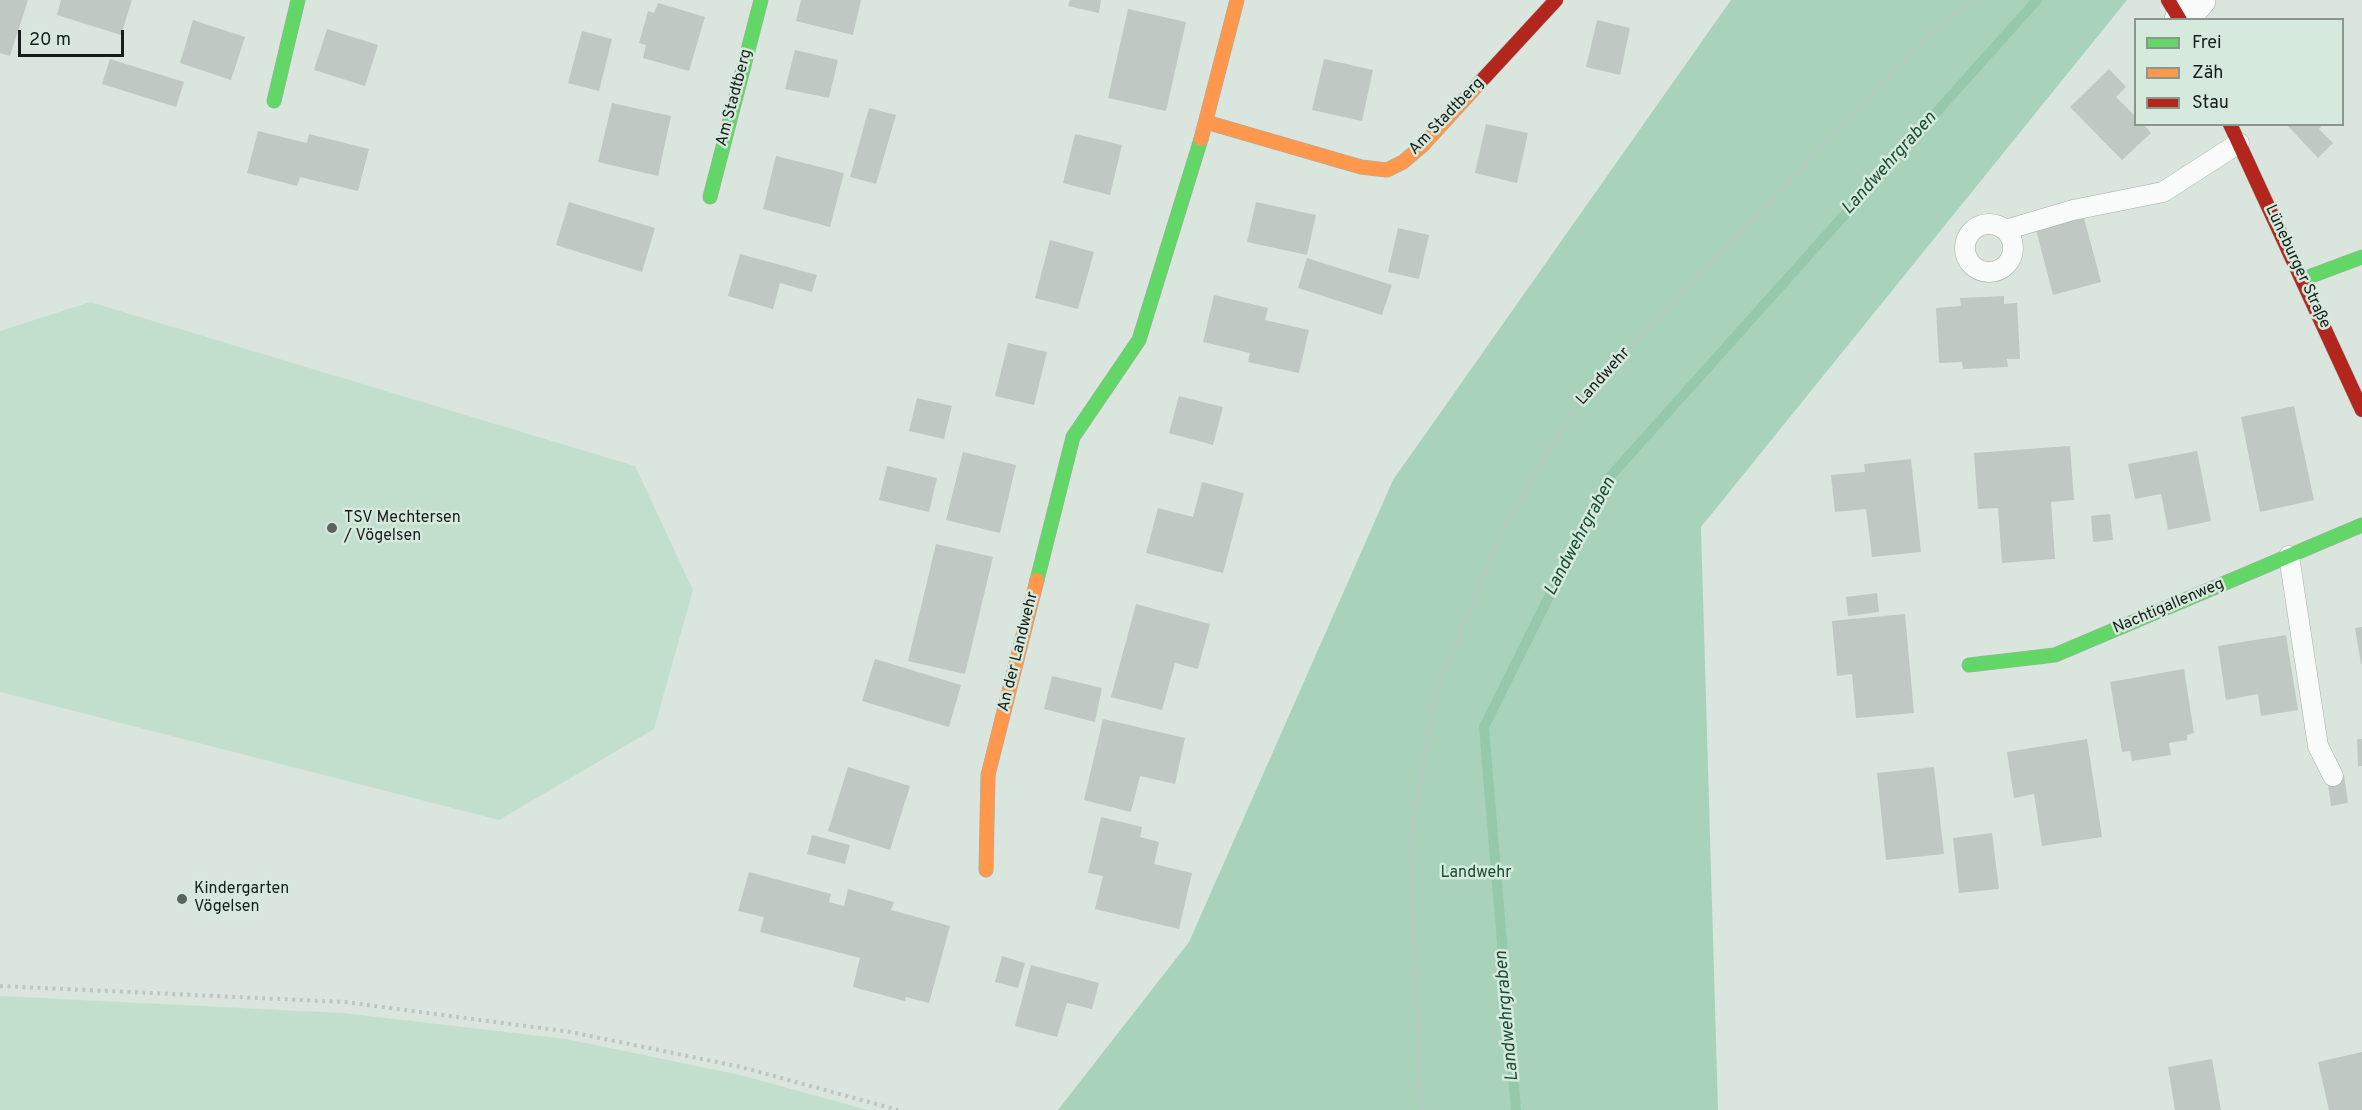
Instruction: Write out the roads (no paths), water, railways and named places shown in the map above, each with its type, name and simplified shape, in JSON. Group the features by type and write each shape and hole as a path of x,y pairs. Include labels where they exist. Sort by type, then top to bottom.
{"street":[{"path":"274,100 298,0"},
{"name":"Am Stadtberg","path":"710,197 761,0"},
{"path":"1206,122 1237,0"},
{"name":"Am Stadtberg","path":"1206,122 1361,166 1387,170 1403,162 1423,145 1556,0"},
{"path":"2168,0 2180,18"},
{"path":"2183,18 2199,0"},
{"name":"An der Landwehr","path":"986,870 988,775 1073,437 1139,340 1206,122"},
{"name":"Lüneburger Straße","path":"2231,126 2362,410"},
{"path":"2303,279 2362,257"},
{"name":"Nachtigallenweg","path":"1969,665 2055,655 2362,525"}],"lane":[{"path":"2005,230 2073,210 2163,192 2239,143"},
{"path":"2289,556 2318,746 2333,776"}],"waterway":[{"name":"Landwehrgraben","path":"1516,1110 1484,727 1607,480 2037,0"}],"place":[{"name":"TSV Mechtersen / Vögelsen","path":"332,528"},
{"name":"Kindergarten Vögelsen","path":"182,899"}],"park label":[{"name":"Landwehr","path":"1476,874"}]}
